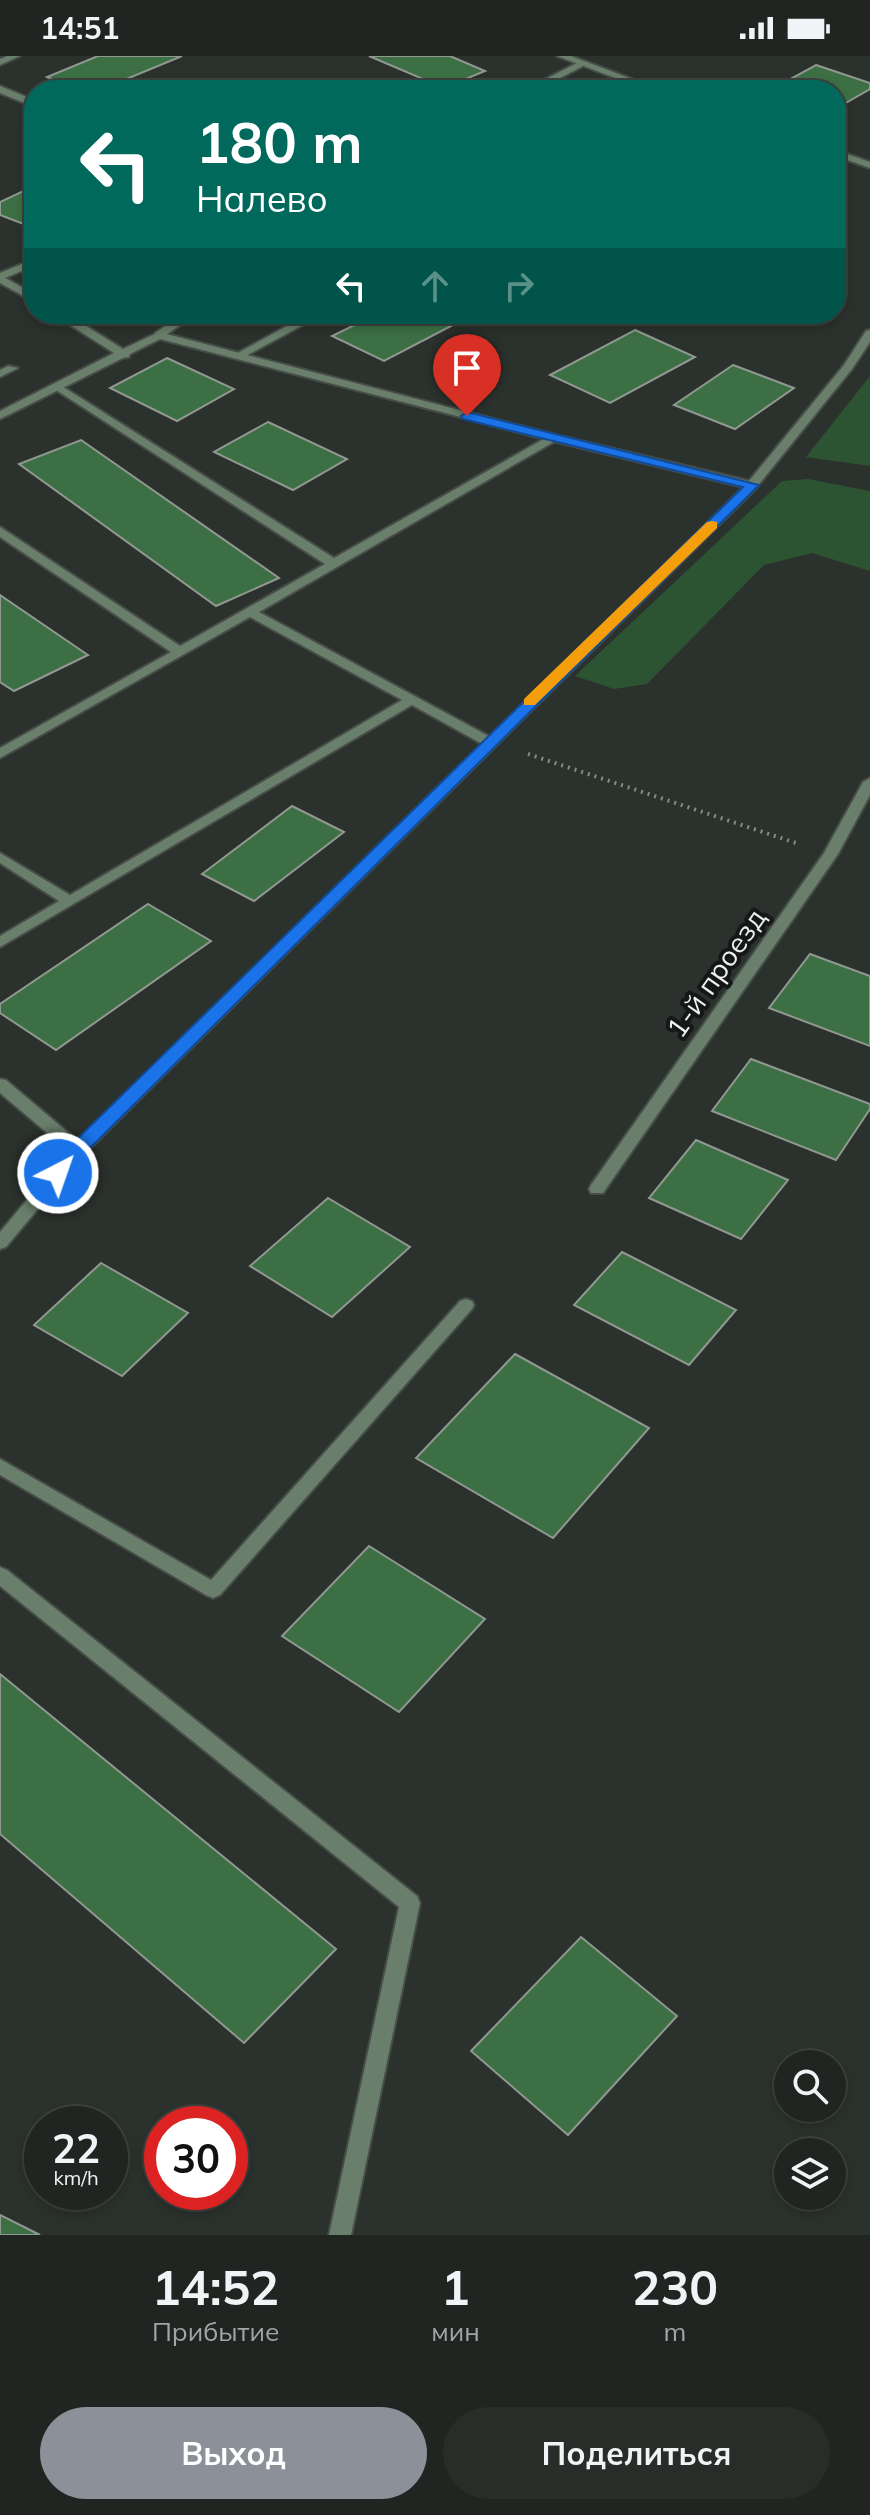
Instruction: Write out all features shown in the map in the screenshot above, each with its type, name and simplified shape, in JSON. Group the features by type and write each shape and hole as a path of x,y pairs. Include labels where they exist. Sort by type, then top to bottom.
{"street":[{"path":"0,62 15,56"},
{"path":"562,56 628,80"},
{"path":"549,80 582,64"},
{"path":"0,89 24,100"},
{"path":"846,157 870,165"},
{"path":"0,278 24,267"},
{"path":"0,278 24,293"},
{"path":"75,324 125,355"},
{"path":"0,416 125,355 175,324"},
{"path":"238,356 298,324"},
{"path":"0,1243 78,1150 752,485 848,367 870,333"},
{"path":"159,335 553,438 752,485"},
{"path":"0,374 12,368"},
{"path":"57,386 334,564"},
{"path":"0,754 553,438"},
{"path":"0,531 180,652"},
{"path":"249,612 489,742"},
{"path":"0,942 412,700"},
{"name":"1-й проезд","path":"597,1189 831,854 870,782"},
{"path":"0,857 69,901"},
{"path":"0,1084 78,1150"},
{"path":"0,1466 213,1590 466,1305"},
{"path":"0,1575 410,1903 340,2235"}],"path":[{"path":"489,742 831,854"}],"green space":[{"path":"870,376 870,466 806,457"},
{"path":"808,479 870,491 870,571 812,553 764,565 647,684 614,689 575,676 782,481"}],"building":[{"path":"98,56 182,56 124,80 54,80 47,77"},
{"path":"369,56 450,56 485,71 463,80 425,80"},
{"path":"816,65 870,83 870,89 846,103 846,80 788,80"},
{"path":"24,191 24,224 0,215 0,202"},
{"path":"357,324 455,324 384,361 332,336"},
{"path":"635,330 695,357 610,403 550,375"},
{"path":"167,358 234,389 177,421 110,388"},
{"path":"733,365 794,388 735,429 674,405"},
{"path":"268,422 347,459 293,490 214,452"},
{"path":"81,440 279,578 216,606 19,464"},
{"path":"0,595 88,655 14,691 0,682"},
{"path":"292,806 344,832 254,901 202,874"},
{"path":"148,904 211,941 56,1050 0,1013 0,1004"},
{"path":"810,954 870,976 870,1046 769,1008"},
{"path":"751,1059 870,1104 870,1109 836,1160 712,1111"},
{"path":"696,1140 788,1180 741,1239 649,1198"},
{"path":"328,1198 410,1247 332,1317 250,1266"},
{"path":"622,1252 736,1310 689,1365 574,1305"},
{"path":"101,1263 188,1313 122,1376 34,1325"},
{"path":"515,1354 649,1428 553,1538 416,1458"},
{"path":"369,1546 485,1619 399,1712 282,1636"},
{"path":"0,1674 336,1949 244,2043 0,1834"},
{"path":"581,1937 677,2016 568,2135 471,2051"},
{"path":"0,2215 40,2235 0,2235"}],"slow traffic":[{"path":"530,702 712,525"}],"route":[{"path":"58,1173 381,849 752,485 467,416"}]}
